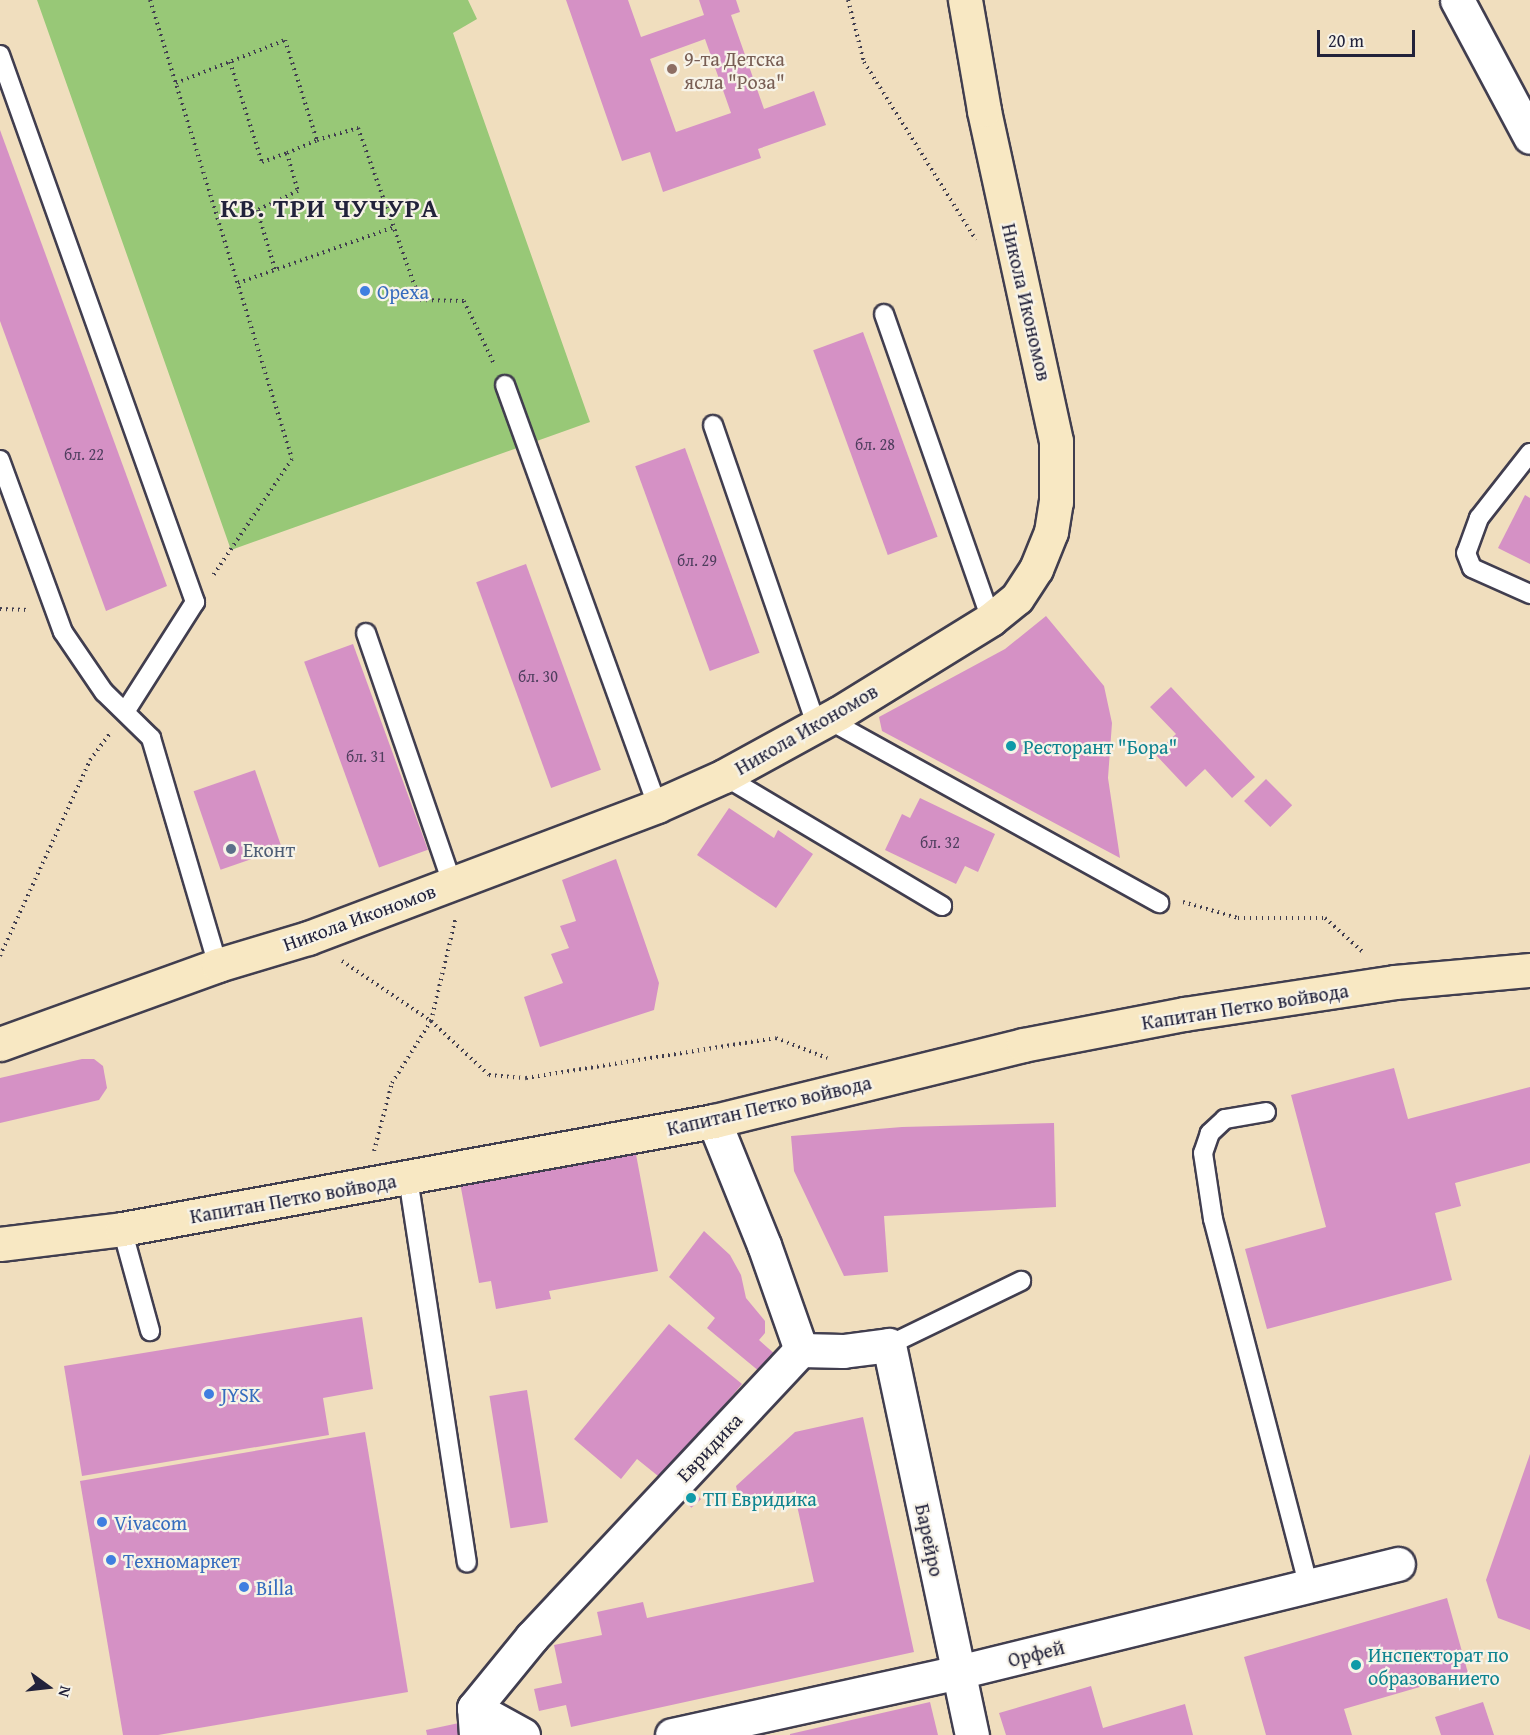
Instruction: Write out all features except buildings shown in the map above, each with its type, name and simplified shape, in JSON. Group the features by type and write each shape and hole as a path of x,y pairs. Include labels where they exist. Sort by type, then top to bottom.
{"street":[{"name":"Никола Икономов","path":"0,1044 218,965 455,896 724,776 822,722 991,619 1017,598 1036,569 1051,532 1058,471 1042,365 1002,198 964,0"},
{"path":"1457,0 1530,137"},
{"name":"Капитан Петко войвода","path":"3,1243 123,1229 714,1121 878,1079 1184,1014 1395,982 1526,973"},
{"path":"714,1121 764,1245 801,1350 843,1351 889,1345"},
{"name":"Барейро","path":"889,1345 972,1735"},
{"name":"Евридика","path":"475,1721 532,1637 801,1350"},
{"name":"Орфей","path":"672,1735 712,1731 1398,1564"},
{"path":"475,1721 523,1735"}],"lane":[{"path":"0,56 195,602 125,712"},
{"path":"884,314 991,619"},
{"path":"504,385 657,806"},
{"path":"713,425 822,722 1159,903"},
{"path":"1530,453 1479,518 1466,553 1472,568 1530,594"},
{"path":"0,460 63,632 104,692 152,738 218,965"},
{"path":"366,633 455,896"},
{"path":"724,776 942,906"},
{"path":"1266,1112 1225,1119 1210,1133 1203,1153 1213,1219 1308,1587"},
{"path":"408,1178 467,1562"},
{"path":"123,1229 150,1331"},
{"path":"889,1345 1021,1281"}],"path":[{"path":"150,0 292,459 195,602"},
{"path":"848,0 864,62 979,245"},
{"path":"176,83 285,40 318,140"},
{"path":"230,62 262,162 318,140 358,128 392,228 420,300 464,301 504,385"},
{"path":"275,269 257,210 298,190 287,153"},
{"path":"238,283 392,228"},
{"path":"0,956 90,760 125,712"},
{"path":"366,1184 392,1083 431,1021 455,896"},
{"path":"308,938 431,1021 489,1075 526,1078 776,1038 878,1079"}],"green space":[{"path":"37,0 468,0 477,19 453,33 590,422 231,550"}],"place":[{"name":"9-та Детска ясла \"Роза\"","path":"672,69"},
{"name":"Opeха","path":"365,291"},
{"name":"Ресторант \"Бора\"","path":"1011,746"},
{"name":"Еконт","path":"231,849"},
{"name":"JYSK","path":"209,1394"},
{"name":"ТП Евридика","path":"691,1498"},
{"name":"Vivacom","path":"102,1522"},
{"name":"Техномаркет","path":"111,1560"},
{"name":"Billa","path":"244,1587"},
{"name":"Инспекторат по образованието","path":"1356,1665"}],"district":[{"name":"КВ. ТРИ ЧУЧУРА","path":"330,208"}]}
